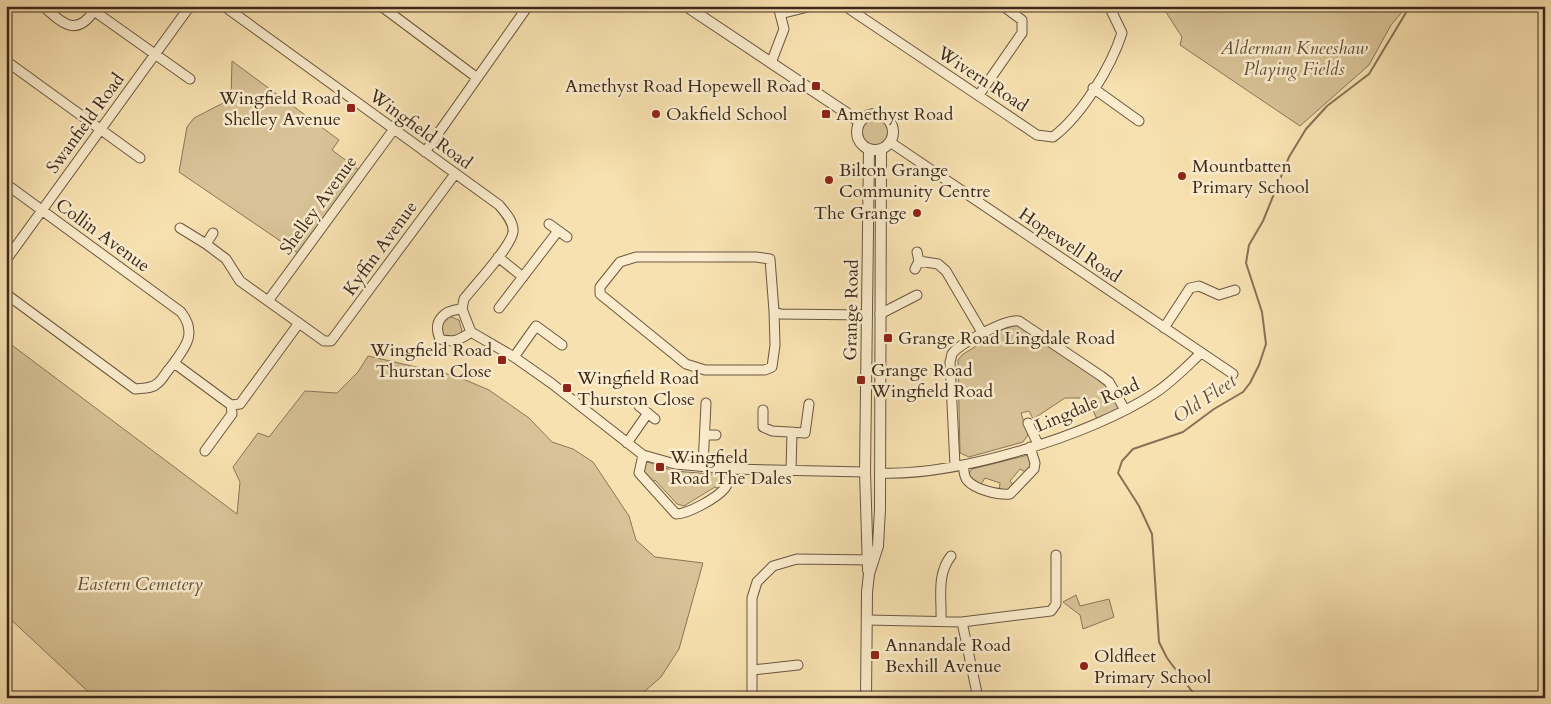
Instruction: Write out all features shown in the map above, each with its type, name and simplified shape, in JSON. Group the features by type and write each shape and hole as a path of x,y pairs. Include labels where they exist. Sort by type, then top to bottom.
{"street":[{"path":"43,6 71,27 77,27 86,23 91,9 156,53 190,79"},
{"name":"Swanfield Road","path":"6,260 190,6"},
{"name":"Wingfield Road","path":"224,6 499,205 510,218 513,232 498,257 464,299 462,309"},
{"path":"381,6 476,78"},
{"path":"686,6 860,122"},
{"path":"771,63 784,29 779,10 812,6"},
{"name":"Wivern Road","path":"844,6 1037,135 1052,137 1067,126 1116,53 1122,33 1109,6"},
{"path":"979,95 1022,33 1022,20 1003,6"},
{"path":"425,152 525,7"},
{"path":"6,62 140,158"},
{"path":"1094,88 1139,121"},
{"path":"880,114 885,117 892,126 893,131 890,142 881,149 869,149 858,137 860,122 869,115 880,114"},
{"name":"Shelley Avenue","path":"268,301 394,129"},
{"name":"Hopewell Road","path":"890,142 1233,374"},
{"name":"Grange Road","path":"869,149 865,472 870,560"},
{"name":"Grange Road","path":"870,560 878,546 880,473 881,149"},
{"name":"Kyffin Avenue","path":"299,323 324,341 331,341 455,174"},
{"name":"Collin Avenue","path":"6,184 181,312 188,321 190,332 188,342 174,363"},
{"path":"549,224 566,237"},
{"path":"6,294 135,389 148,388 158,384 174,363 231,404 240,404 299,323 240,281 226,259 180,228"},
{"path":"499,308 558,231"},
{"path":"206,244 213,233"},
{"path":"498,257 523,277"},
{"path":"636,257 756,257 770,259 774,311 775,345 772,367 765,370 705,370 686,364 600,294 600,287 620,262 636,257"},
{"path":"917,261 938,264 946,271 983,334"},
{"path":"1164,328 1190,288 1199,286 1219,295 1235,290"},
{"name":"Grange Road","path":"880,314 917,295"},
{"path":"471,332 459,340 450,342 440,339 436,329 438,321 445,313 462,309 471,332 514,357 552,383 643,455 674,464 730,470 865,472"},
{"path":"774,311 780,314 880,314"},
{"path":"959,465 950,362 952,354 1005,322 1019,321 1109,382 1125,410"},
{"path":"514,357 536,326 542,328 562,345"},
{"name":"Lingdale Road","path":"880,473 915,472 959,465 1034,446 1125,410 1156,392 1201,353"},
{"path":"703,466 706,403"},
{"path":"205,451 232,414 231,404"},
{"path":"763,410 763,427 772,431 805,433 809,404"},
{"path":"627,443 651,416 639,406"},
{"path":"1028,423 1034,446"},
{"path":"791,471 792,432"},
{"path":"705,435 716,435"},
{"name":"Lingdale Road","path":"959,465 965,479 971,484 1001,495 1010,494 1034,469 1034,446"},
{"path":"643,455 639,473 676,514 686,514 723,491 728,484 730,470"},
{"path":"867,620 962,622 1051,611 1056,604 1056,555"},
{"path":"941,621 940,582 944,564 951,556"},
{"path":"752,698 752,598 757,582 773,566 796,559 870,560 866,698"},
{"path":"962,622 978,698"},
{"path":"752,670 798,664"}],"green space":[{"name":"Alderman Kneeshaw Playing Fields","path":"1162,6 1407,6 1391,25 1369,65 1300,126 1180,45 1182,37"},
{"path":"232,61 339,140 332,150 359,170 298,253 179,172 187,127 194,118 231,99"},
{"path":"875,119 884,123 888,132 884,141 875,145 866,141 862,132 866,123"},
{"path":"449,316 459,320 462,331 459,335 444,339 438,327"},
{"path":"1019,325 1108,383 1123,408 1097,419 1087,398 1065,398 1033,419 1029,411 1021,413 1028,435 1023,442 969,457 960,453 958,360 962,355 1007,326"},
{"name":"Eastern Cemetery","path":"9,343 237,514 240,482 233,467 258,433 269,437 305,391 337,393 358,372 368,356 456,376 489,390 529,418 552,442 573,449 593,462 629,516 636,540 655,557 703,563 679,649 661,677 637,698 95,698 6,615 6,346"},
{"path":"1028,455 1033,462 1027,473 1020,469 1010,481 1014,486 1013,489 999,492 1000,483 985,478 980,486 973,482 968,475 972,469"},
{"path":"648,462 674,471 724,475 725,484 721,490 715,487 684,506 677,504 655,480 650,484 643,476 645,463"},
{"path":"1076,595 1080,606 1109,599 1114,617 1083,629 1080,615 1063,602"}],"waterway":[{"name":"Old Fleet","path":"1197,698 1167,658 1159,642 1152,534 1139,506 1118,473 1122,461 1133,449 1183,432 1214,409 1243,392 1250,383 1266,344 1262,312 1246,263 1249,245 1263,221 1289,157 1306,129 1327,106 1369,74 1410,6"}],"place":[{"name":"Amethyst Road Hopewell Road","path":"816,86"},
{"name":"Wingfield Road Shelley Avenue","path":"351,108"},
{"name":"Oakfield School","path":"656,114"},
{"name":"Amethyst Road","path":"826,114"},
{"name":"Mountbatten Primary School","path":"1182,176"},
{"name":"Bilton Grange Community Centre","path":"829,180"},
{"name":"The Grange","path":"917,213"},
{"name":"Grange Road Lingdale Road","path":"888,338"},
{"name":"Wingfield Road Thurstan Close","path":"502,360"},
{"name":"Grange Road Wingfield Road","path":"861,380"},
{"name":"Wingfield Road Thurston Close","path":"567,388"},
{"name":"Wingfield Road The Dales","path":"660,467"},
{"name":"Annandale Road Bexhill Avenue","path":"875,655"},
{"name":"Oldfleet Primary School","path":"1084,666"}]}
